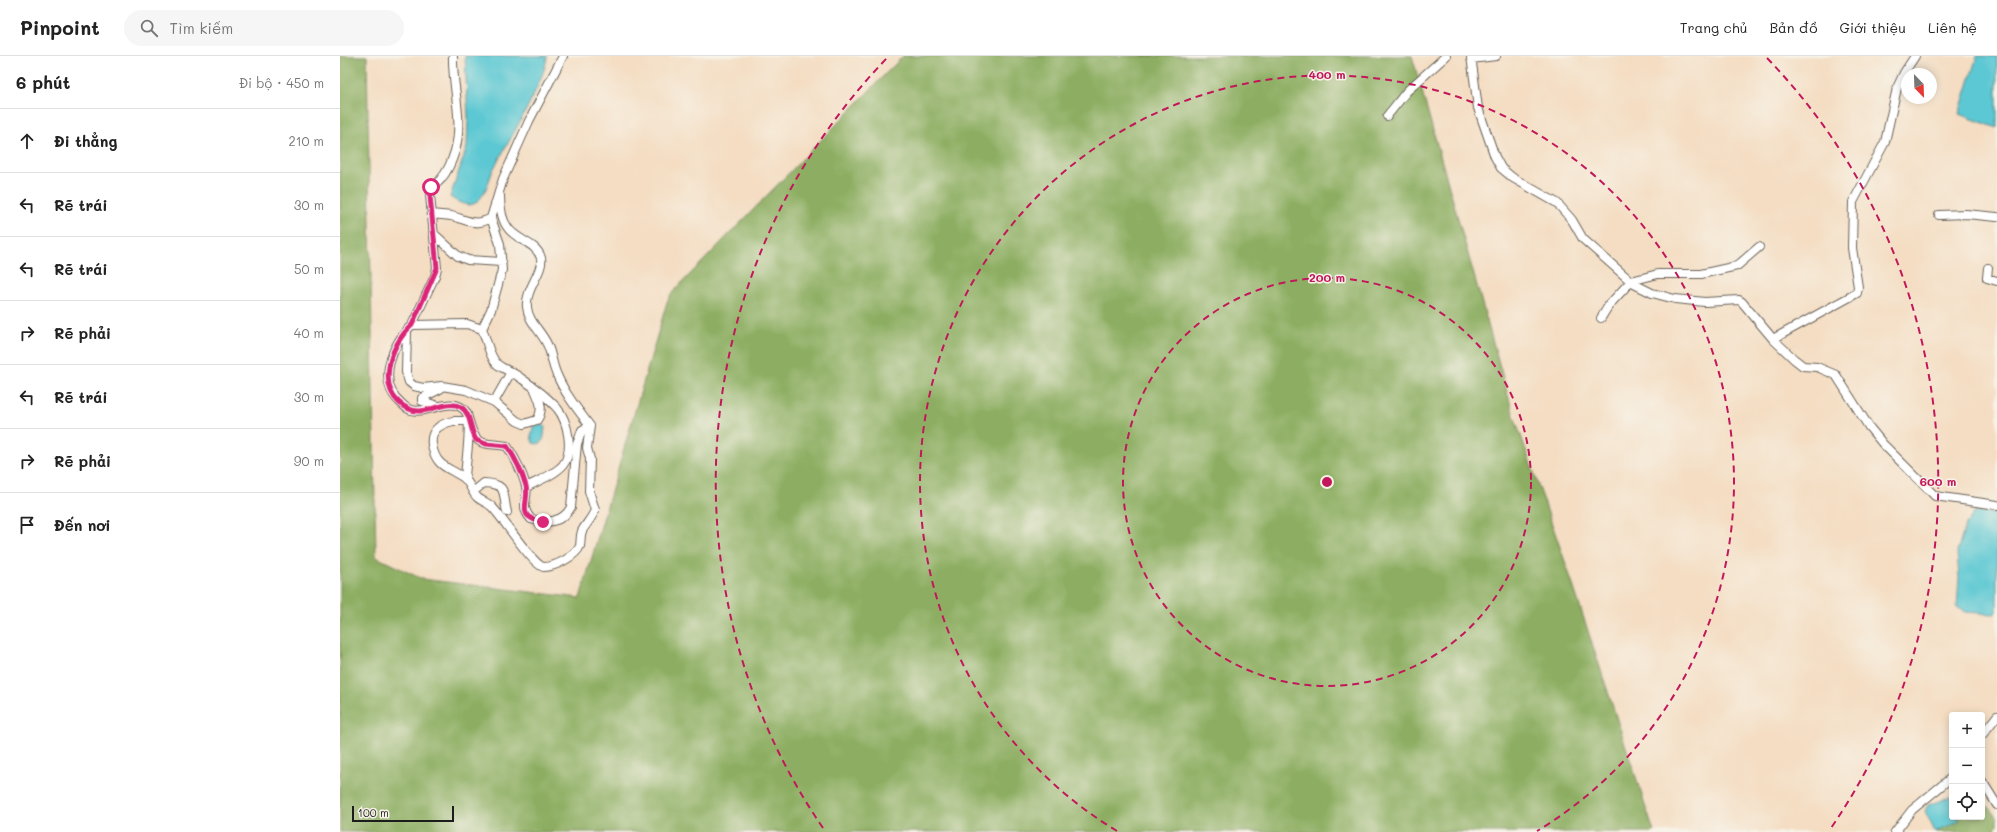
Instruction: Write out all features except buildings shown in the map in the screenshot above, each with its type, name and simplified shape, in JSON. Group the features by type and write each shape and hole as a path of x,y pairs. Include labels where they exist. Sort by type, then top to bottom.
{"street":[{"path":"454,56 459,135 448,168 441,179 431,187 430,196 437,268 409,328 396,346 389,363 390,389 398,401 410,410 427,410 453,404 462,408 468,416 476,440 486,444 507,446 518,464 526,487 525,510 531,519 546,523 559,519 566,514 572,503 577,444 582,430 590,426"},
{"path":"526,487 562,466 568,455 569,447 561,414 557,408 495,361 482,329 493,304 502,270 500,244 491,218 514,151 546,86 563,56"},
{"path":"1388,116 1407,91 1446,56"},
{"path":"1496,56 1471,57 1478,108 1501,168 1513,178 1557,203 1572,220 1583,239 1630,281 1652,293 1676,299 1705,302 1739,300 1747,306 1773,339 1803,366 1817,367 1836,375 1869,427 1883,444 1935,496 1997,505"},
{"path":"1773,339 1857,293 1858,287 1852,248 1853,202 1885,142 1897,88 1904,73 1915,56"},
{"path":"469,421 443,423 436,429 432,436 432,444 438,461 442,467 465,479 473,492 493,508 542,567 550,566 562,561 576,552 580,546 582,531 595,510 589,491 590,458 587,448 590,426 573,403 557,376 547,344 529,314 527,308 528,292 538,271 541,259 534,248 519,239 507,227 500,209 500,190"},
{"path":"432,214 450,216 476,223 483,223 491,218"},
{"path":"1939,215 1966,214 1997,217"},
{"path":"433,233 458,256 468,260 502,262"},
{"path":"1601,318 1609,304 1630,281 1658,274 1702,274 1737,266 1759,247"},
{"path":"1988,268 1987,278 1997,281"},
{"path":"409,328 467,324 482,329"},
{"path":"409,328 405,362 409,382 417,388 442,386 466,390 494,402 524,424 537,420 541,412 541,406 535,390"},
{"path":"494,402 511,372"},
{"path":"441,406 426,404 422,401 422,398 440,389 442,386"},
{"path":"465,479 469,421"},
{"path":"473,492 484,483 501,487 505,494 507,512"},
{"path":"1985,731 1997,716"},
{"path":"1895,832 1912,810 1949,779"},
{"path":"1984,784 1997,805"}],"green space":[{"path":"340,56 367,56 376,557 422,579 580,598 667,302 671,294 903,56 1412,56 1513,413 1568,570 1654,832 340,832"},
{"path":"1985,804 1997,818 1997,825 1993,832 1937,832 1949,817 1949,820 1985,820"}],"water":[{"path":"465,56 547,56 540,81 516,130 493,170 483,194 478,201 472,205 461,203 450,197 467,147 468,118"},
{"path":"1977,56 1997,56 1997,128 1959,114"},
{"path":"538,424 545,426 542,442 537,444 533,443 531,436 533,427"},
{"path":"1975,512 1997,513 1997,612 1994,614 1965,612 1957,607 1959,578 1957,552 1966,524"},
{"path":"1949,797 1949,820 1959,821 1935,832 1925,811 1928,805"}],"route":[{"path":"431,187 430,196 437,268 435,276 412,325 400,339 393,352 388,368 390,389 393,396 410,410 419,411 453,404 457,405 466,412 472,433 476,440 486,444 507,446 518,464 526,487 526,498 524,505 525,510 531,519 543,522"}]}
